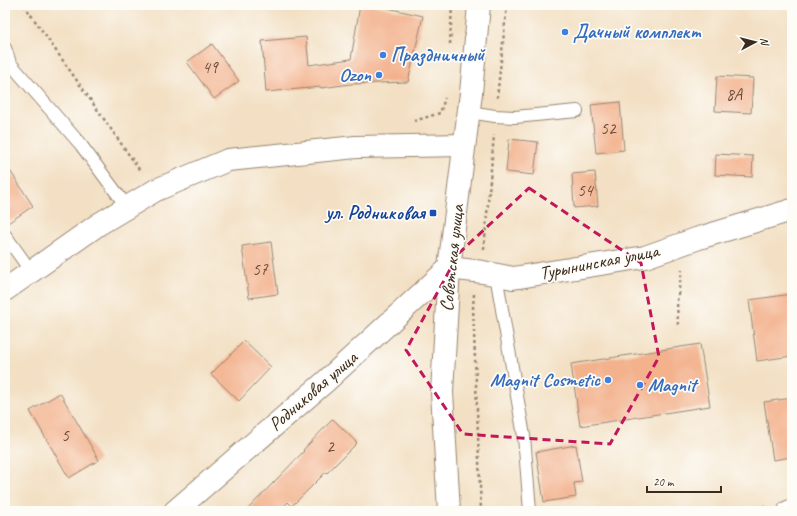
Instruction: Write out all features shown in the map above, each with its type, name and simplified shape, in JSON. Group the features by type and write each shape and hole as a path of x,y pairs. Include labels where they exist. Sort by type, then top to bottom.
{"street":[{"name":"Советская улица","path":"449,511 442,392 449,268 469,112 479,5"},
{"path":"5,290 99,224 156,190 228,160 356,147 464,145"},
{"name":"Турынинская улица","path":"449,268 513,278 645,257 699,238 792,210"},
{"name":"Родниковая улица","path":"174,511 324,382 449,268"}],"lane":[{"path":"5,48 10,62 81,145 128,207"},
{"path":"469,112 495,116 515,116 577,111"},
{"path":"5,235 31,272"},
{"path":"489,274 524,436 530,511"},
{"path":"786,511 785,508 792,505"}],"path":[{"path":"24,5 145,178"},
{"path":"481,511 473,307 474,291 477,280 489,274 495,116 507,5"},
{"path":"678,325 677,300 682,268"}],"highlighted area":[{"path":"529,188 641,263 659,357 610,444 463,434 406,350 459,253"}],"building":[{"path":"360,5 374,5 423,16 408,82 351,84 266,92 262,41 306,37 309,65 351,59"},
{"path":"212,44 239,81 214,99 187,62"},
{"path":"717,76 753,78 751,113 715,111"},
{"path":"620,102 624,150 596,153 591,105"},
{"path":"509,139 538,142 534,175 506,172"},
{"path":"716,154 753,156 752,177 715,175"},
{"path":"5,163 33,206 5,225"},
{"path":"595,172 598,206 574,208 572,174"},
{"path":"271,242 278,294 249,298 242,246"},
{"path":"792,294 792,356 757,361 749,300"},
{"path":"244,341 271,367 239,401 211,374"},
{"name":"Magnit","path":"700,344 710,406 580,426 571,364"},
{"path":"60,393 99,460 69,478 30,411"},
{"path":"792,398 792,457 773,460 764,402"},
{"path":"333,419 357,443 292,506 288,502 280,511 246,511 304,451 303,450"},
{"path":"576,445 582,482 574,483 576,497 544,502 536,452"}],"place":[{"name":"Дачный комплект","path":"565,32"},
{"name":"Праздничный","path":"383,55"},
{"name":"Ozon","path":"379,75"},
{"name":"ул. Родниковая","path":"433,213"},
{"name":"Magnit Cosmetic","path":"608,380"},
{"name":"Magnit","path":"640,385"}]}
